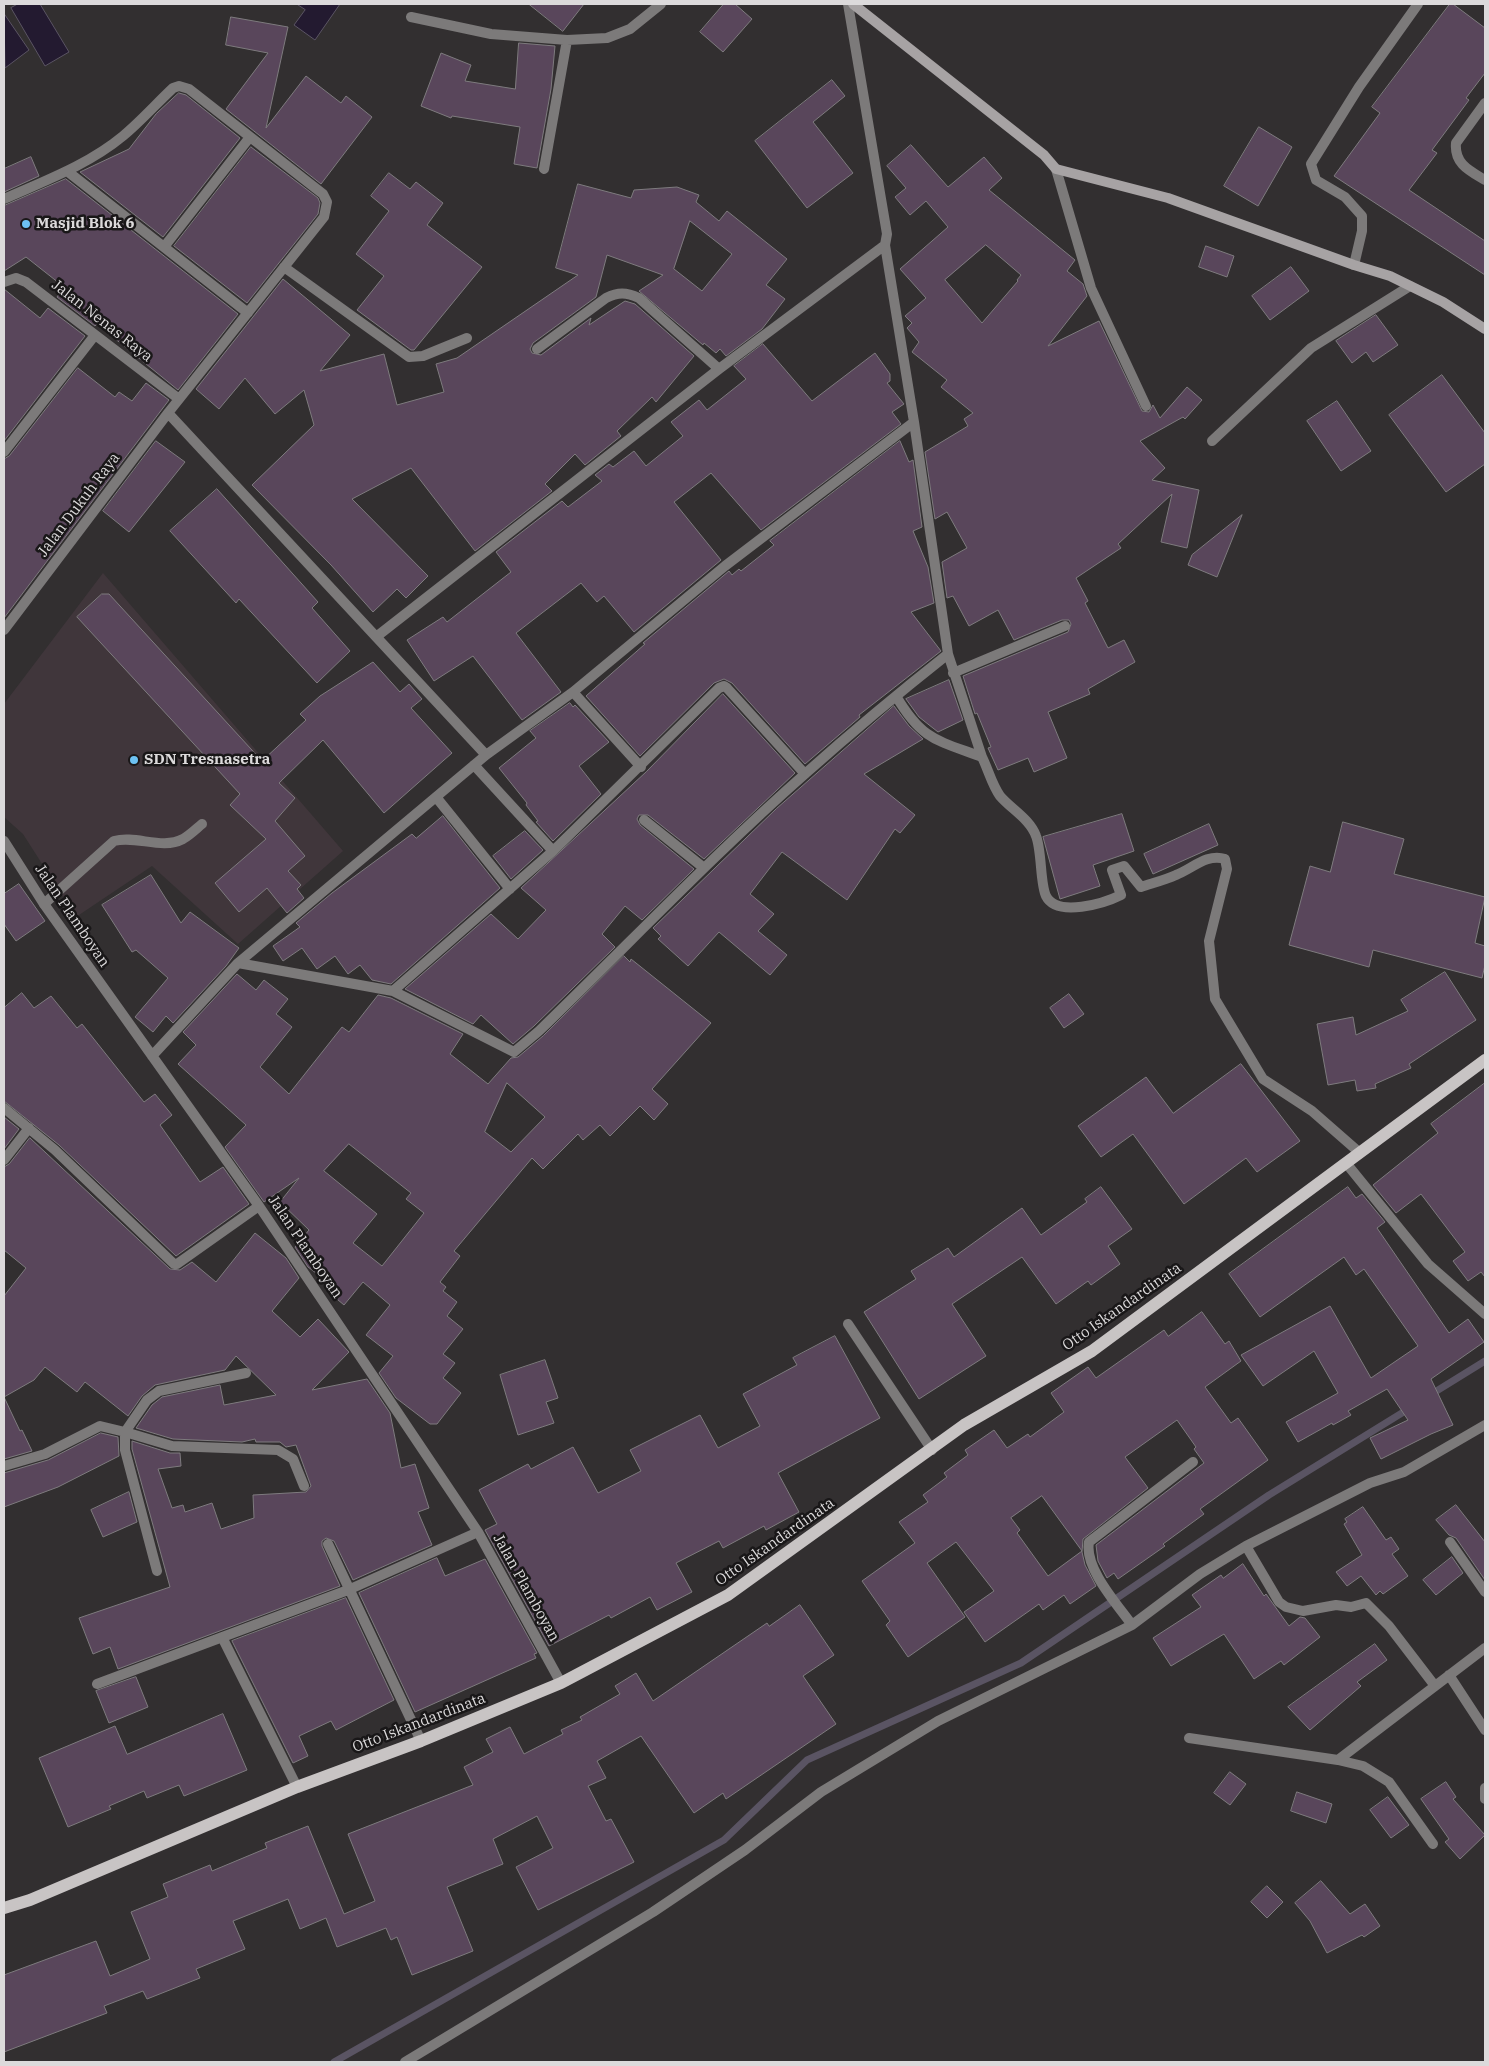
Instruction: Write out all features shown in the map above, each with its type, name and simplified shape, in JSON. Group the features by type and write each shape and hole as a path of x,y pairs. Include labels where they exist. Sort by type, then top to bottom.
{"main road":[{"name":"Otto Iskandardinata","path":"4,1908 30,1900 296,1787 420,1741 561,1683 728,1595 932,1450 964,1425 1092,1351 1485,1060"}],"street":[{"path":"411,17 474,32 567,40 607,38 619,35 641,21 661,4"},
{"path":"848,4 887,234 885,244 914,422 948,654 982,757 1000,795 1028,824 1036,836 1046,896 1054,904 1065,908 1112,900 1121,895 1112,870 1124,866 1141,887 1179,874 1197,863 1218,857 1225,859 1227,869 1209,941 1215,999 1263,1079 1312,1111 1360,1153"},
{"path":"853,4 1044,155 1056,169 1091,288 1146,406"},
{"path":"1354,265 1362,231 1362,216 1345,197 1316,180 1311,164 1359,87 1418,4"},
{"path":"544,169 567,40"},
{"path":"4,199 67,171 123,136 173,88 178,86 189,89 250,137 164,247"},
{"path":"1485,103 1456,144 1460,163 1485,180"},
{"name":"Jalan Dukuh Raya","path":"4,630 168,413 324,217 327,202 323,194 250,137"},
{"path":"1056,169 1168,198 1354,265 1390,276 1443,302 1485,329"},
{"path":"67,171 248,313"},
{"path":"376,637 719,369 885,244"},
{"path":"284,266 409,357 424,356 468,338"},
{"name":"Jalan Nenas Raya","path":"4,282 16,278 26,282 179,399"},
{"path":"1212,441 1311,348 1410,286"},
{"path":"537,349 606,298 616,293 628,293 639,298 719,369"},
{"path":"4,452 95,335"},
{"path":"168,413 486,755"},
{"path":"152,1056 238,963 486,755 573,692 725,566 914,422"},
{"path":"953,673 1065,626"},
{"path":"238,963 393,991 514,1052 601,971 704,868 804,774 948,654"},
{"path":"393,991 553,851 724,686 804,774"},
{"path":"573,692 640,767"},
{"path":"896,696 911,720 930,737 982,757"},
{"path":"474,765 553,851"},
{"path":"436,797 510,889"},
{"path":"644,820 704,868"},
{"path":"44,904 114,841 126,838 157,843 176,842 183,839 202,824"},
{"name":"Jalan Plamboyan","path":"4,841 44,904 259,1206 478,1532 561,1683"},
{"path":"4,1108 29,1128 174,1264 178,1264 259,1206"},
{"path":"4,1160 29,1128"},
{"path":"1346,1163 1433,1270 1485,1314"},
{"path":"848,1324 932,1450"},
{"path":"157,1571 125,1450 126,1432 148,1400 159,1391 246,1373"},
{"path":"405,2062 653,1912 745,1850 821,1792 938,1721 1132,1625 1200,1574 1246,1546 1370,1483 1404,1472 1485,1425"},
{"path":"4,1466 45,1454 100,1426 172,1446 278,1450 292,1459 304,1486"},
{"path":"1132,1625 1092,1567 1088,1553 1089,1542 1193,1462"},
{"path":"97,1684 348,1590 478,1532"},
{"path":"1450,1542 1485,1592"},
{"path":"328,1544 420,1741"},
{"path":"1246,1546 1279,1602 1286,1607 1303,1611 1336,1604 1351,1607 1366,1603 1389,1626 1435,1686"},
{"path":"222,1638 296,1787"},
{"path":"1338,1760 1485,1648"},
{"path":"1449,1675 1485,1730"},
{"path":"1189,1738 1338,1760 1363,1766 1389,1782 1433,1844"},
{"path":"1485,1788 1485,1799"}],"shaded area":[{"path":"18,4 40,4 69,52 45,66 11,8"},
{"path":"297,4 340,4 315,40 294,25 305,10"},
{"path":"4,16 29,50 5,68"},
{"name":"SDN Tresnasetra","path":"103,573 343,851 238,944 152,866 76,917 23,834 4,817 4,704"}],"building":[{"path":"529,4 584,4 563,31"},
{"path":"724,4 735,4 752,19 723,52 700,32"},
{"path":"1450,4 1453,4 1485,28 1485,73 1466,98 1469,100 1432,150 1437,153 1409,190 1485,241 1485,275 1334,176 1380,113 1372,107"},
{"path":"231,17 288,27 266,128 306,76 341,103 346,96 372,117 321,184 226,109 268,53 226,45"},
{"path":"519,43 555,46 551,89 537,168 514,164 520,127 452,116 451,118 421,106 441,53 471,65 465,81 515,89"},
{"path":"832,80 845,96 813,122 853,173 807,208 755,141"},
{"path":"179,93 186,95 240,138 163,237 80,172 129,149 156,114"},
{"path":"1259,127 1292,147 1258,206 1224,186"},
{"path":"911,145 948,187 984,157 1002,178 989,190 1075,260 1067,271 1083,284 1087,296 1048,346 1099,321 1142,411 1149,412 1153,405 1160,418 1187,387 1202,400 1185,419 1183,417 1140,441 1165,468 1152,480 1199,490 1187,548 1161,542 1172,494 1118,544 1121,548 1076,578 1088,601 1085,603 1108,648 1124,640 1135,662 1088,689 1090,694 1048,712 1067,758 1034,772 1028,758 998,770 988,748 991,747 977,713 975,714 963,676 1068,632 1071,624 1069,620 1062,620 1014,640 998,610 969,626 953,596 947,598 942,562 967,548 947,512 935,519 925,452 968,426 964,419 973,413 941,387 947,380 912,352 919,342 907,328 912,323 905,316 926,298 900,269 948,227 926,201 910,215 895,197 906,188 887,166","holes":["986,245 1021,275 982,323 945,280"]},
{"path":"251,147 318,198 320,203 318,214 247,303 174,246"},
{"path":"31,157 39,176 4,192 4,169"},
{"path":"389,173 410,189 416,182 443,203 427,225 482,267 414,350 411,350 357,310 384,276 356,254 389,211 371,196"},
{"path":"66,179 238,314 178,390 97,324 95,326 57,297 64,287 26,257 4,271 4,206"},
{"path":"578,184 631,198 634,190 677,187 699,195 696,202 719,221 727,211 787,259 766,285 785,299 762,329 726,356 720,349 716,353 704,343 703,345 639,291 663,275 607,255 596,297 533,343 530,349 532,353 541,355 591,318 589,325 625,301 635,304 694,356 656,402 652,397 617,431 621,436 585,465 575,454 545,484 552,491 475,551 411,468 352,499 428,576 406,598 397,589 373,612 331,565 252,485 314,425 304,390 275,414 245,378 219,409 196,389 283,279 350,335 320,371 384,354 397,405 444,392 436,364 457,358 578,275 556,268","holes":["690,221 732,254 702,291 674,269"]},
{"path":"1206,246 1234,256 1227,277 1199,267"},
{"path":"1291,267 1309,291 1270,320 1252,296"},
{"path":"4,289 40,318 48,308 85,336 4,441"},
{"path":"1376,315 1398,345 1373,362 1366,352 1352,363 1336,341"},
{"path":"763,344 812,401 875,353 890,374 890,381 887,383 904,404 892,412 901,424 761,530 711,473 674,502 721,560 634,632 604,596 597,602 581,583 516,633 561,692 522,720 473,656 434,681 407,640 443,617 447,622 511,572 496,552 562,501 568,507 602,481 595,475 609,464 613,467 634,451 646,466 683,436 671,422 699,400 707,410 746,379 734,366"},
{"path":"78,368 115,397 119,392 132,401 146,383 169,400 4,618 4,459 9,456"},
{"path":"1442,375 1485,433 1485,464 1446,492 1389,415"},
{"path":"1337,401 1371,451 1341,471 1307,421"},
{"path":"156,441 185,462 129,532 103,511"},
{"path":"900,441 909,462 913,460 922,527 913,531 928,567 934,603 911,612 941,651 859,715 860,717 805,764 732,683 724,679 714,683 640,756 586,696 645,644 643,643 729,571 732,575 739,569 741,571 774,545 770,541"},
{"path":"217,489 318,602 312,608 350,651 317,683 239,599 236,603 170,531"},
{"path":"1242,515 1217,577 1188,565 1192,555"},
{"path":"102,594 109,594 262,761 306,720 300,714 320,696 373,662 400,692 409,684 422,699 411,708 452,753 384,813 323,740 279,783 295,798 275,821 305,856 288,871 301,885 297,889 304,898 287,913 267,888 239,912 215,883 266,839 230,805 240,794 77,617"},
{"path":"949,680 963,720 938,732 919,717 906,699"},
{"path":"723,694 795,773 704,859 648,815 639,815 637,819 640,825 694,869 642,920 625,906 602,934 615,947 534,1026 513,1044 481,1015 473,1024 405,989 491,914 518,939 546,910 521,888 646,772"},
{"path":"570,703 573,707 575,705 609,742 579,766 601,794 553,841 536,822 538,821 526,805 527,803 499,768 536,738 530,731"},
{"path":"894,706 909,726 923,739 864,774 915,815 900,833 895,829 847,900 782,852 750,894 774,914 758,931 787,955 770,975 719,932 688,966 658,939 661,936 653,928 776,809"},
{"path":"1122,814 1134,851 1093,865 1100,886 1060,899 1043,837"},
{"path":"443,816 500,888 391,984 372,980 360,965 348,974 335,956 317,969 302,948 283,961 273,946 300,927 296,923 332,893 412,834 416,838"},
{"path":"1343,822 1404,839 1394,874 1485,897 1475,943 1485,946 1485,965 1482,978 1373,950 1369,967 1289,945 1310,866 1330,872"},
{"path":"1209,824 1218,845 1153,874 1144,854"},
{"path":"525,831 543,850 511,879 493,856"},
{"path":"151,875 181,923 190,912 239,948 226,966 173,1023 166,1016 153,1032 135,1017 168,978 136,950 132,952 102,905"},
{"path":"19,884 45,921 16,941 4,924 4,894"},
{"path":"624,956 630,962 631,959 711,1023 652,1089 668,1104 654,1120 640,1106 610,1136 600,1125 583,1140 578,1134 543,1169 532,1158 454,1251 460,1256 440,1282 446,1287 443,1291 457,1302 447,1316 463,1329 443,1354 455,1363 443,1378 461,1393 437,1424 430,1424 396,1398 379,1373 393,1356 366,1335 390,1305 363,1282 344,1305 331,1294 336,1288 308,1267 295,1247 309,1230 280,1202 299,1178 264,1202 225,1147 246,1125 178,1064 196,1045 183,1032 237,974 256,990 264,980 288,999 276,1014 292,1027 260,1067 289,1094 342,1027 349,1032 378,995 391,998 463,1034 450,1054 488,1084 511,1058 518,1057 543,1036","holes":["507,1083 545,1117 511,1152 485,1132","349,1144 411,1193 406,1199 424,1213 382,1266 353,1243 377,1214 324,1171"]},
{"path":"1445,972 1476,1020 1409,1064 1411,1068 1375,1084 1376,1088 1357,1091 1355,1080 1328,1085 1317,1024 1353,1017 1356,1035 1408,1011 1401,1000"},
{"path":"22,993 34,1008 51,996 77,1028 82,1024 144,1102 155,1094 172,1115 160,1125 200,1182 223,1167 249,1204 176,1256 59,1145 4,1101 4,1008"},
{"path":"1069,994 1084,1014 1064,1028 1050,1008"},
{"path":"1241,1064 1300,1141 1257,1172 1246,1158 1184,1204 1133,1134 1101,1157 1078,1126 1146,1077 1173,1113"},
{"path":"1485,1083 1485,1277 1481,1272 1468,1281 1453,1261 1465,1252 1421,1194 1396,1213 1373,1185 1438,1133 1431,1124"},
{"path":"4,1117 19,1129 4,1149"},
{"path":"30,1138 170,1269 180,1270 192,1262 216,1282 255,1233 286,1258 299,1278 272,1311 300,1337 318,1319 349,1352 312,1390 367,1379 390,1413 401,1468 415,1464 429,1508 418,1512 432,1545 353,1580 334,1541 326,1538 322,1541 322,1546 340,1586 118,1669 110,1647 93,1654 79,1618 170,1587 132,1449 132,1441 170,1453 180,1453 181,1466 158,1469 172,1508 183,1505 185,1512 212,1503 221,1529 254,1518 253,1495 306,1492 311,1486 296,1445 286,1447 280,1442 256,1442 255,1439 242,1442 173,1439 136,1428 152,1405 162,1397 220,1385 224,1405 276,1395 236,1356 225,1370 155,1385 142,1396 128,1416 85,1382 77,1392 45,1367 34,1380 4,1397 4,1296 26,1268 4,1250 4,1167 9,1164"},
{"path":"1101,1187 1132,1229 1108,1246 1120,1264 1091,1285 1088,1281 1056,1304 1022,1257 952,1304 986,1356 919,1399 864,1312 916,1279 911,1271 948,1248 954,1257 1022,1208 1041,1235 1087,1202 1085,1199"},
{"path":"1348,1187 1356,1198 1362,1194 1385,1222 1377,1228 1449,1333 1468,1319 1484,1342 1431,1379 1453,1425 1381,1459 1370,1438 1408,1420 1387,1389 1348,1411 1351,1415 1298,1442 1286,1422 1338,1393 1314,1351 1263,1386 1241,1355 1330,1306 1371,1378 1418,1346 1364,1269 1356,1275 1344,1257 1260,1317 1229,1274"},
{"path":"1202,1312 1225,1344 1229,1341 1241,1361 1205,1387 1231,1423 1238,1418 1268,1460 1200,1509 1204,1514 1163,1544 1165,1546 1118,1579 1114,1573 1107,1578 1098,1561 1096,1545 1204,1463 1194,1449 1196,1447 1177,1420 1125,1457 1148,1488 1083,1539 1082,1552 1085,1565 1096,1586 1070,1604 1064,1595 1043,1610 1039,1604 985,1642 964,1612 994,1591 956,1542 927,1563 965,1617 908,1657 886,1625 890,1621 862,1581 915,1543 899,1522 928,1502 923,1495 947,1477 944,1473 968,1455 965,1450 994,1430 1007,1448 1028,1434 1030,1437 1064,1412 1051,1393 1088,1367 1096,1378 1164,1330 1168,1336","holes":["1042,1496 1082,1551 1048,1576 1017,1533 1020,1530 1011,1518"]},
{"path":"835,1336 880,1418 778,1473 799,1512 766,1530 764,1526 723,1548 719,1541 676,1563 692,1592 657,1610 650,1597 611,1618 609,1615 549,1646 485,1530 497,1524 479,1490 528,1464 531,1469 573,1447 598,1493 641,1471 630,1450 700,1415 718,1448 760,1426 743,1394 797,1365 793,1358"},
{"path":"545,1360 558,1398 546,1402 554,1423 518,1435 500,1375"},
{"path":"4,1397 32,1451 4,1459"},
{"path":"101,1433 118,1437 119,1456 58,1487 4,1507 4,1473 48,1460"},
{"path":"129,1492 137,1522 103,1537 91,1510"},
{"path":"1456,1505 1485,1542 1485,1580 1456,1538 1449,1535 1436,1520"},
{"path":"1363,1507 1386,1540 1391,1537 1399,1549 1392,1554 1408,1576 1383,1594 1380,1591 1376,1595 1361,1576 1347,1586 1336,1572 1362,1555 1344,1524 1347,1522 1345,1519"},
{"path":"1452,1557 1463,1573 1436,1595 1423,1580"},
{"path":"437,1558 445,1576 485,1559 537,1653 534,1654 536,1658 415,1712 359,1593"},
{"path":"1243,1564 1264,1596 1266,1594 1289,1626 1300,1617 1305,1618 1320,1637 1284,1665 1281,1661 1254,1679 1224,1634 1171,1666 1153,1638 1201,1607 1192,1595 1221,1575 1223,1578"},
{"path":"346,1598 394,1700 336,1730 331,1721 299,1736 308,1756 293,1763 232,1641"},
{"path":"800,1605 834,1655 803,1676 836,1724 726,1799 723,1793 694,1813 641,1736 597,1761 606,1778 588,1786 606,1821 611,1819 634,1862 538,1910 516,1867 553,1848 537,1816 493,1839 503,1864 447,1887 473,1951 412,1975 397,1937 391,1940 386,1928 337,1947 326,1918 300,1929 288,1899 233,1921 245,1949 196,1969 200,1978 147,1999 143,1991 104,2006 107,2013 4,2052 4,1975 96,1941 110,1976 150,1959 131,1912 168,1897 163,1884 210,1865 212,1871 267,1848 265,1843 308,1826 344,1914 375,1901 348,1834 473,1785 464,1767 493,1752 486,1739 510,1727 524,1754 563,1734 561,1730 582,1720 580,1717 620,1694 615,1686 636,1673 653,1701 767,1623 769,1626"},
{"path":"1375,1644 1387,1660 1357,1682 1361,1686 1310,1730 1288,1707"},
{"path":"136,1677 148,1707 109,1723 96,1691"},
{"path":"223,1714 247,1770 184,1796 179,1785 147,1798 144,1791 109,1806 111,1809 68,1827 39,1758 115,1726 127,1754"},
{"path":"1230,1772 1246,1784 1230,1805 1214,1793"},
{"path":"1446,1782 1456,1797 1453,1799 1485,1835 1460,1859 1445,1842 1449,1839 1421,1799"},
{"path":"1297,1792 1332,1804 1326,1823 1291,1811"},
{"path":"1388,1797 1409,1825 1391,1838 1370,1810"},
{"path":"1321,1881 1350,1914 1365,1904 1380,1926 1364,1937 1362,1935 1327,1953 1310,1921 1295,1903"},
{"path":"1267,1886 1283,1902 1267,1918 1251,1902"}],"waterway":[{"path":"1430,1395 1485,1361"},
{"path":"334,2062 724,1840 807,1760 1021,1663 1269,1495 1410,1408"}],"place":[{"name":"Masjid Blok 6","path":"26,224"},
{"name":"SDN Tresnasetra","path":"134,760"}]}
